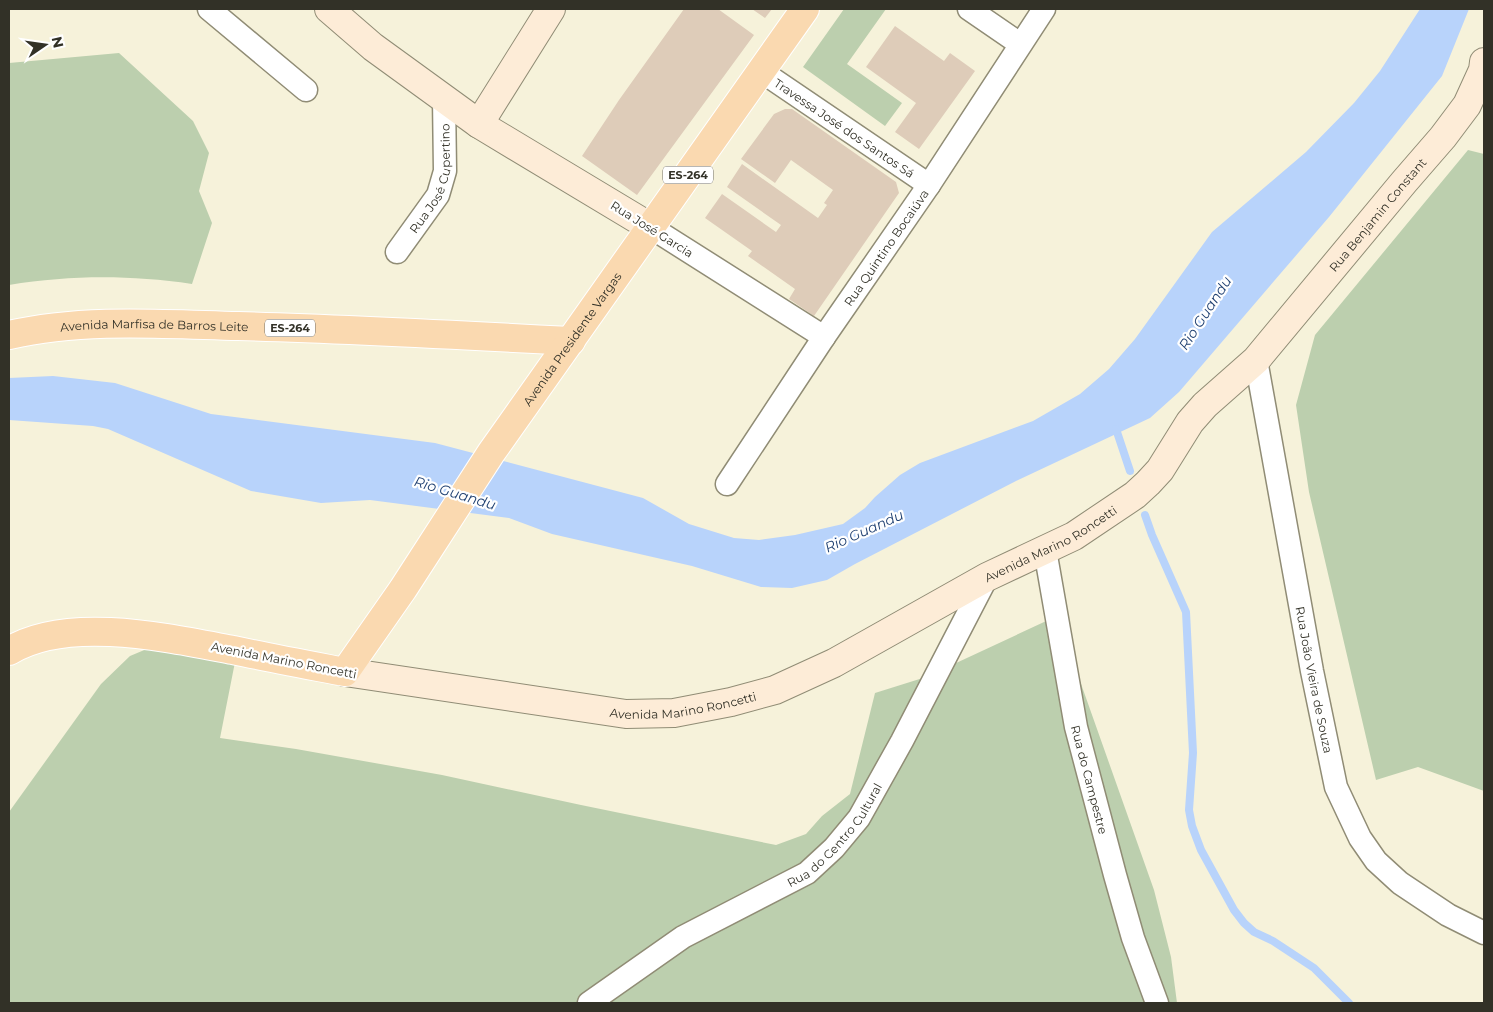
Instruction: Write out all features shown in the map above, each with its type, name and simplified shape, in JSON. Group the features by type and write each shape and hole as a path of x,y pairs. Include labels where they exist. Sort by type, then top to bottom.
{"main road":[{"name":"Avenida Presidente Vargas","path":"345,672 403,589 491,453 652,228 805,9"},
{"name":"Avenida Marfisa de Barros Leite","path":"9,336 30,331 111,322 375,330 571,341"},
{"name":"Avenida Marino Roncetti","path":"9,651 43,638 76,632 156,635 345,672"}],"street":[{"path":"209,9 306,90"},
{"name":"Rua José Garcia","path":"329,9 373,47 479,124 652,228 824,337"},
{"path":"479,124 551,9"},
{"path":"969,9 1020,44"},
{"name":"Rua Quintino Bocaiúva","path":"727,484 824,337 929,185 1044,9"},
{"name":"Rua Benjamin Constant","path":"1256,360 1443,137 1467,105 1484,62"},
{"name":"Travessa José dos Santos Sá","path":"761,71 929,185"},
{"name":"Rua José Cupertino","path":"396,252 438,195 445,171 444,98"},
{"name":"Avenida Marino Roncetti","path":"345,672 626,714 674,713 731,702 775,690 834,663 986,578 1074,536 1135,495 1160,470 1190,422 1205,405 1256,360"},
{"name":"Rua João Vieira de Souza","path":"1256,360 1312,671 1336,787 1360,838 1376,861 1400,883 1440,910 1484,933"},
{"name":"Rua do Campestre","path":"1046,550 1076,727 1133,938 1157,1003"},
{"name":"Rua do Centro Cultural","path":"589,1003 683,937 807,873 834,848 859,818 902,741 986,578"}],"green space":[{"path":"844,9 886,9 847,64 902,103 885,126 803,67"},
{"path":"119,53 193,121 209,153 199,191 212,223 192,284 100,277 55,279 9,285 9,63"},
{"path":"1468,150 1484,154 1484,791 1418,767 1376,780 1309,492 1296,405 1315,335"},
{"path":"1057,616 1154,890 1171,957 1177,1003 9,1003 9,812 101,684 130,656 161,643 236,657 220,738 296,749 442,775 776,845 806,834 822,816 850,794 875,693 926,677"}],"water":[{"name":"Rio Guandu","path":"1420,9 1469,9 1442,76 1329,217 1179,392 1150,418 1016,481 827,580 792,588 761,587 692,566 552,534 509,518 370,500 321,503 251,491 108,429 93,426 9,420 9,378 53,376 115,383 211,414 435,443 643,498 689,524 734,538 759,540 795,535 843,524 865,508 900,475 920,463 1033,421 1080,394 1109,369 1135,339 1212,232 1306,152 1354,103 1380,71"}],"building":[{"path":"684,9 718,9 754,35 637,195 582,156 619,100"},
{"path":"752,9 772,9 765,18"},
{"path":"895,26 944,61 950,53 975,71 919,149 895,132 916,103 866,67"},
{"path":"785,109 792,109 896,182 899,193 814,316 789,299 795,289 748,256 752,251 705,218 722,194 776,232 781,225 727,187 742,164 818,218 827,205 824,203 833,190 791,160 775,183 741,159 774,114"}],"waterway":[{"path":"1116,429 1130,471"},
{"path":"1145,515 1186,612 1193,753 1189,810 1192,826 1201,850 1234,910 1244,923 1254,932 1273,941 1314,968 1349,1003"}]}
